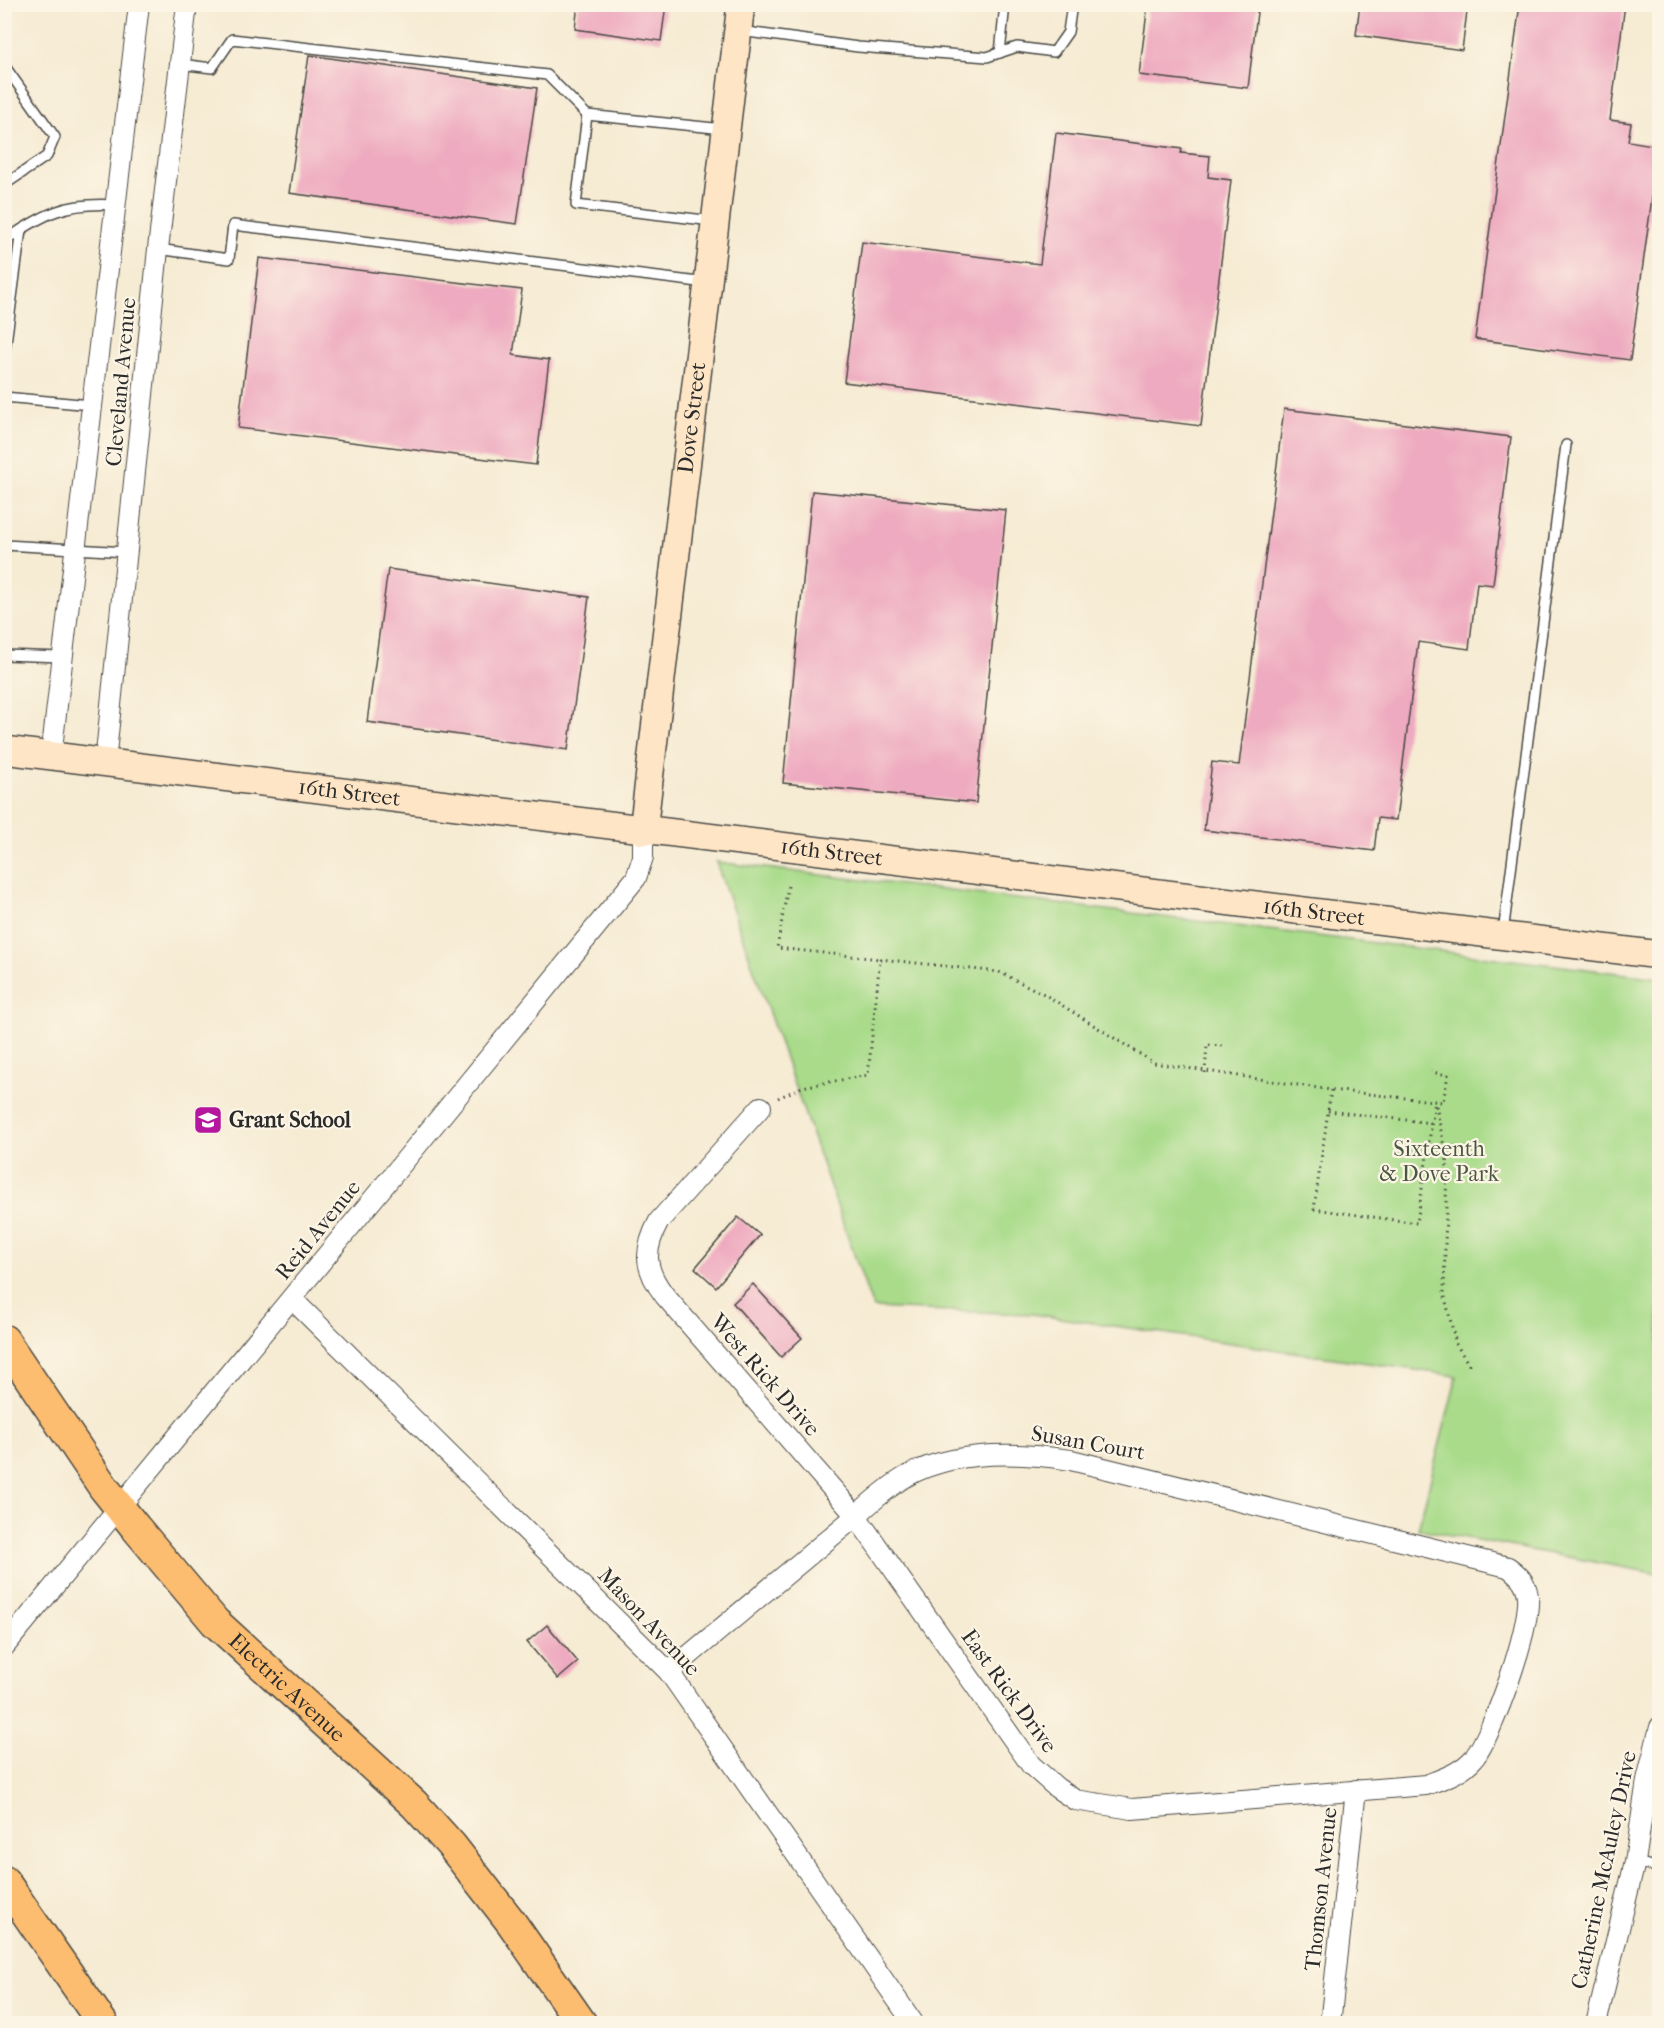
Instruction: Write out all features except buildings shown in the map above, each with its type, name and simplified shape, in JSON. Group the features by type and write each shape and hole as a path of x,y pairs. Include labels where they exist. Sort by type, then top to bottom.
{"main road":[{"name":"Electric Avenue","path":"4,1340 120,1507 215,1622 414,1804 451,1845 511,1922 582,2024"},
{"path":"4,1881 103,2024"}],"street":[{"name":"Cleveland Avenue","path":"51,757 139,4"},
{"name":"Cleveland Avenue","path":"105,763 129,552 158,249 187,4"},
{"name":"Dove Street","path":"643,831 739,18"},
{"name":"16th Street","path":"4,750 643,831 1659,955"},
{"name":"Reid Avenue","path":"4,1647 292,1300 636,878 644,857 643,831"},
{"name":"West Rick Drive","path":"760,1107 659,1221 652,1233 646,1260 657,1285 665,1296 856,1516"},
{"name":"Mason Avenue","path":"292,1300 669,1672 914,2024"},
{"name":"Susan Court","path":"669,1672 880,1494 908,1476 937,1465 971,1458 1036,1454 1071,1460 1477,1558 1508,1567 1522,1577"},
{"name":"East Rick Drive","path":"856,1516 1031,1765 1057,1788 1076,1800 1132,1809 1356,1790"},
{"name":"Thomson Avenue","path":"1330,2024 1356,1790 1426,1785 1463,1769 1473,1758 1486,1741 1501,1706 1524,1623 1528,1597 1522,1577"},
{"name":"Catherine McAuley Drive","path":"1596,2024 1635,1862 1647,1780 1659,1727"}],"lane":[{"path":"1000,53 1005,4"},
{"path":"739,18 858,47 987,57 1017,47 1054,52 1068,32 1072,4"},
{"path":"180,64 212,68 232,39 547,75 587,115 726,130"},
{"path":"4,65 55,137 47,156 4,185"},
{"path":"587,115 576,205 715,221"},
{"path":"4,241 56,210 73,205 115,205"},
{"path":"158,249 230,258 233,225 708,283"},
{"path":"4,358 21,230"},
{"path":"4,398 91,405"},
{"path":"1502,936 1566,445"},
{"path":"4,552 5,545 129,552"},
{"path":"4,655 62,657"},
{"path":"1635,1862 1659,1868"}],"path":[{"path":"788,886 777,948 999,972 1044,994 1154,1063 1205,1073 1443,1102 1448,1075 1431,1072"},
{"path":"760,1107 802,1087 868,1076 880,959"},
{"path":"1205,1073 1207,1045 1224,1046"},
{"path":"1331,1090 1314,1209 1417,1223 1435,1101"},
{"path":"1435,1101 1447,1161 1444,1293 1455,1344 1471,1368"},
{"path":"1328,1111 1432,1123"},
{"path":"1447,1161 1472,1146"}],"green space":[{"name":"Sixteenth & Dove Park","path":"716,862 1659,978 1659,1574 1418,1529 1457,1376 1032,1314 873,1308"}],"place":[{"name":"Grant School","path":"208,1120"}]}
